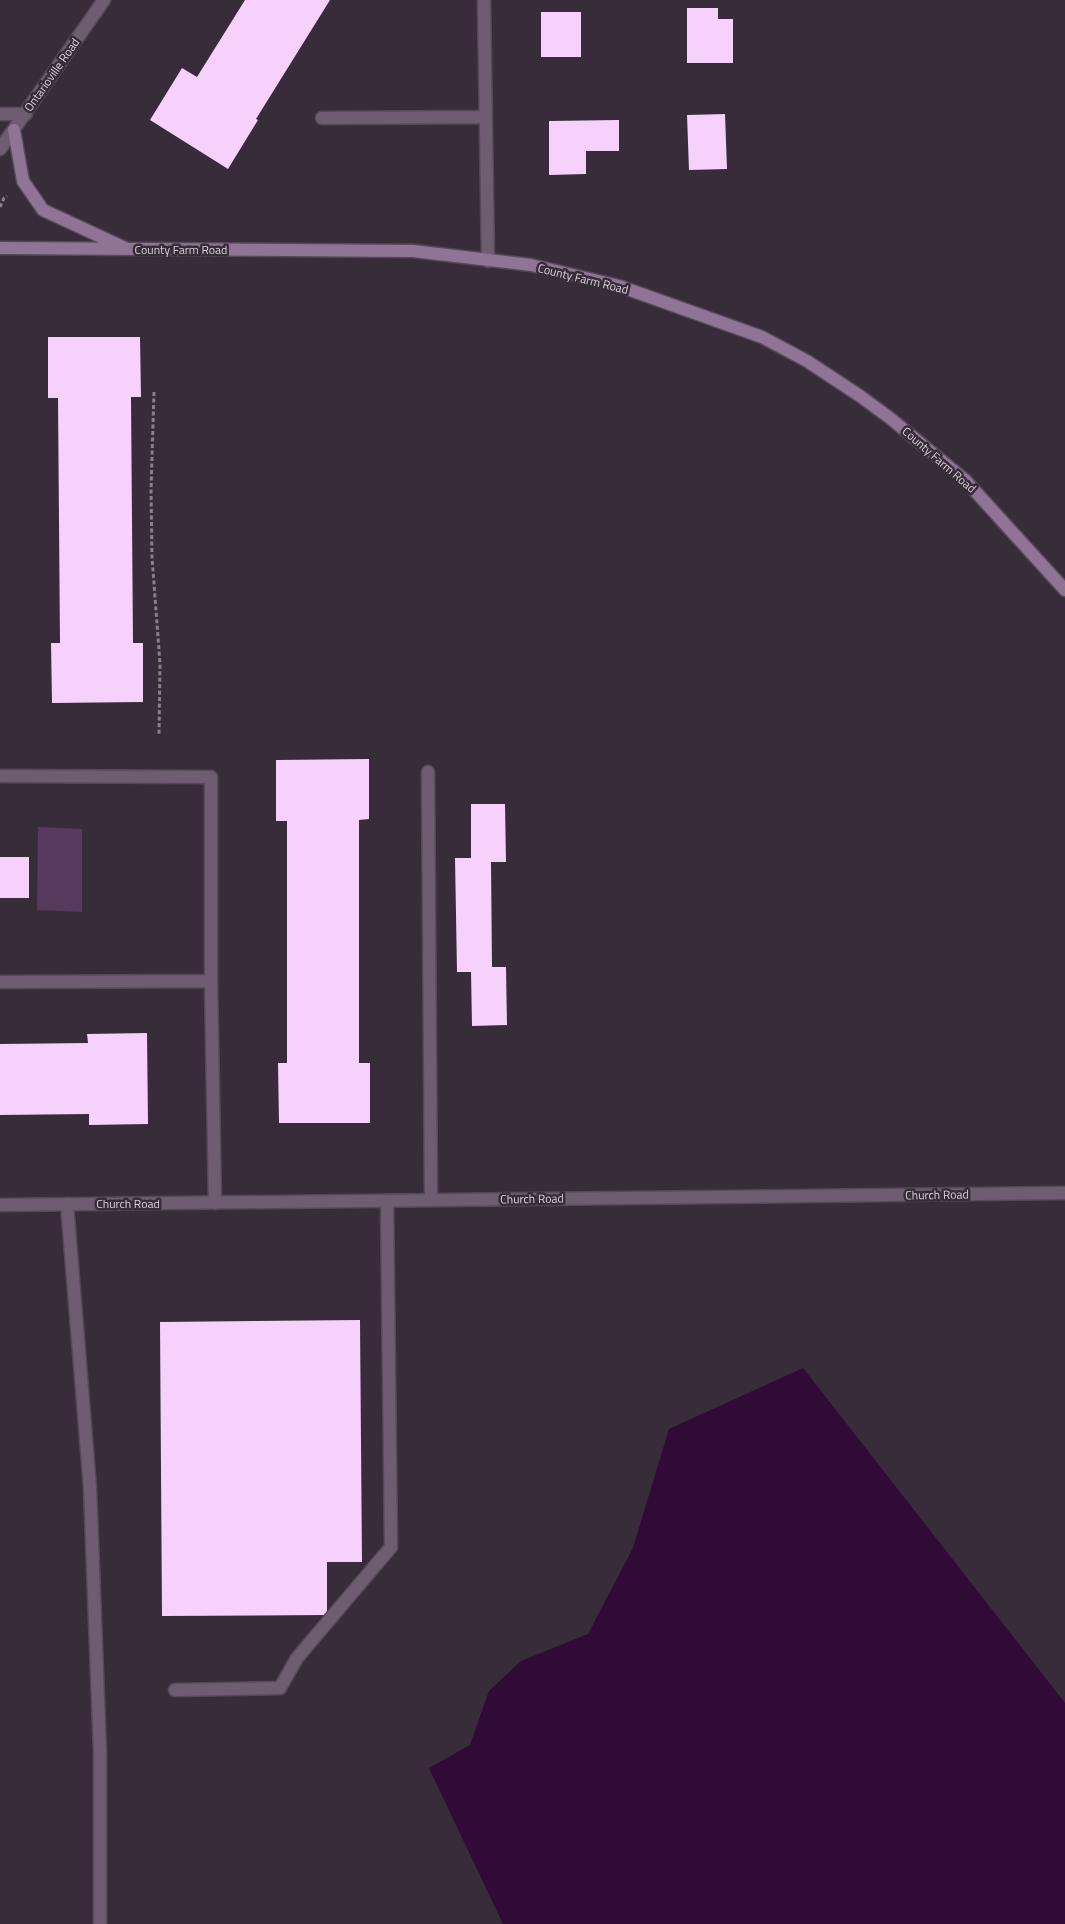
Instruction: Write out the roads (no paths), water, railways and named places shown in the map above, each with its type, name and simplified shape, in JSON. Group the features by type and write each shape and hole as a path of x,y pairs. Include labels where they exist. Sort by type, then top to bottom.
{"main road":[{"path":"14,130 23,180 44,210 130,250"},
{"name":"County Farm Road","path":"0,248 413,251 531,266 619,286 762,336 807,361 860,396 890,418 965,480 1065,590"}],"street":[{"name":"Ontarioville Road","path":"0,150 104,0"},
{"path":"484,0 488,261"},
{"path":"0,114 26,114"},
{"path":"322,118 486,117"},
{"path":"428,772 431,1200"},
{"path":"0,776 211,777 214,1203"},
{"path":"0,982 211,981"},
{"name":"Church Road","path":"0,1205 1065,1193"},
{"path":"176,1690 280,1688 297,1658 391,1547 387,1201"},
{"path":"67,1204 90,1498 100,1752 100,1924"}]}
